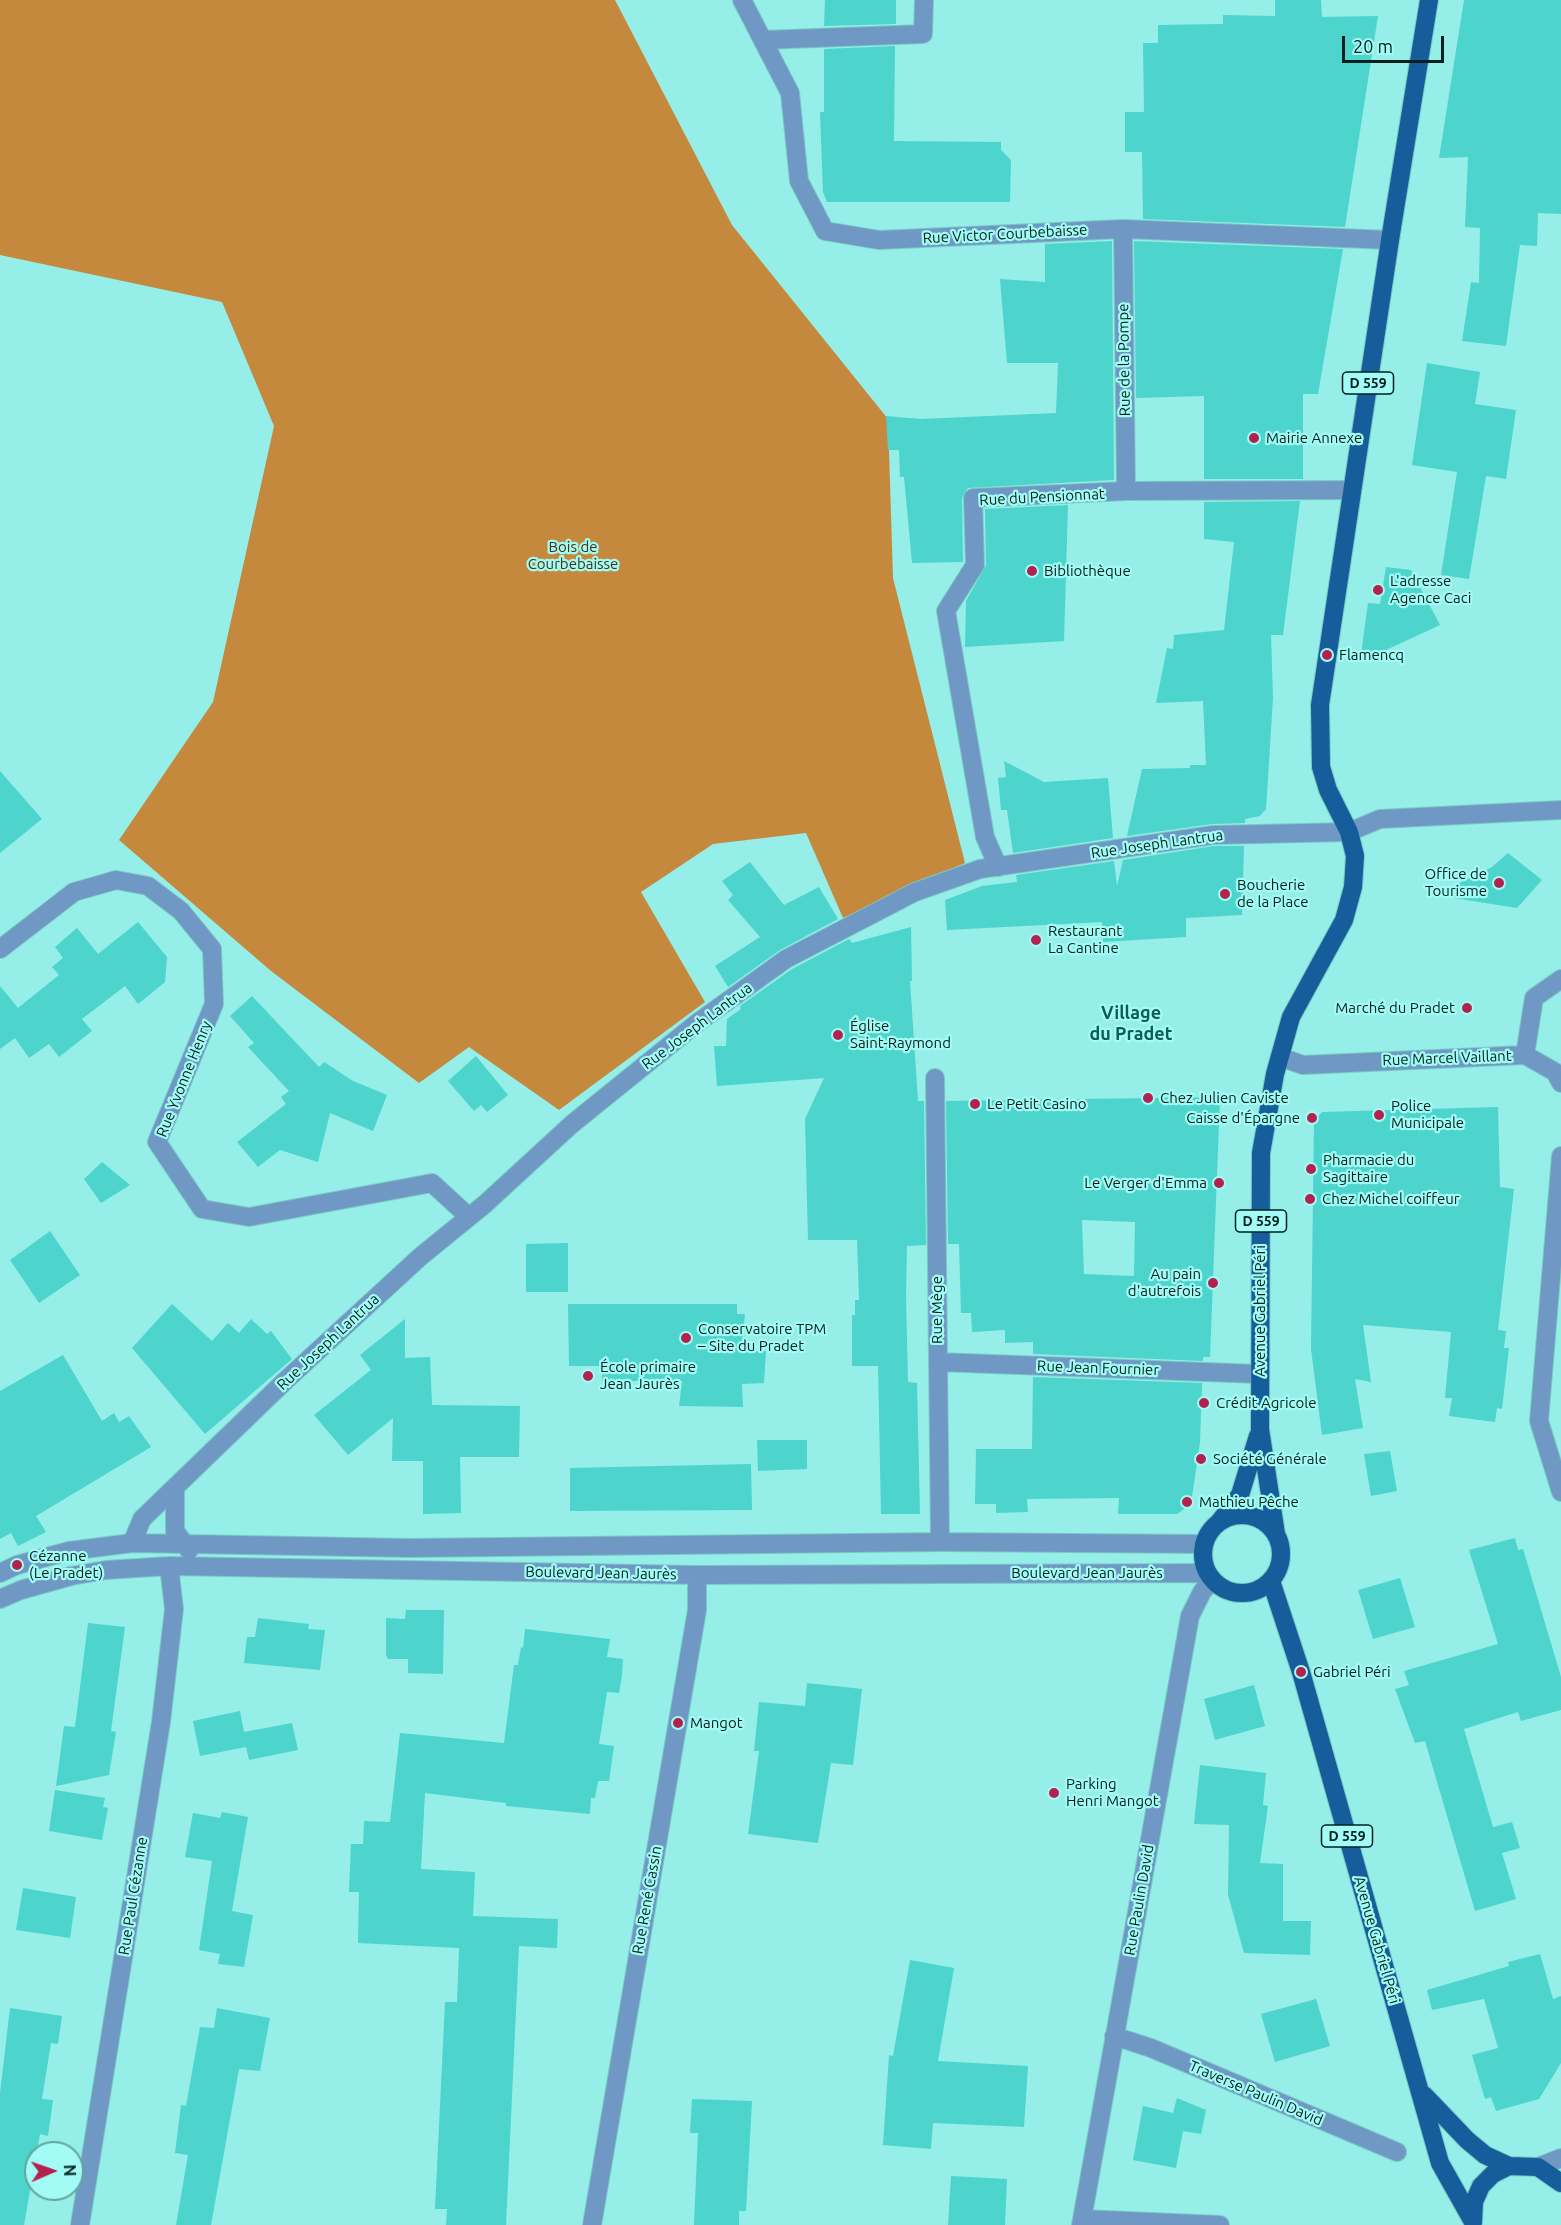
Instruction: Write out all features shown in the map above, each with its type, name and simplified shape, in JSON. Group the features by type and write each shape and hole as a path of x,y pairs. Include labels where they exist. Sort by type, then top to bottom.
{"main road":[{"name":"D 559","path":"1349,832 1328,790 1321,767 1320,705 1390,240 1430,0"},
{"name":"Avenue Gabriel Péri","path":"1276,1534 1260,1429 1261,1153 1280,1057 1291,1017 1344,920 1353,888 1355,856 1349,832"},
{"name":"Avenue Gabriel Péri","path":"1220,1521 1240,1495 1260,1429"},
{"path":"1232,1516 1257,1517 1268,1524 1276,1534 1282,1559 1271,1581 1261,1590 1248,1594 1222,1589 1209,1577 1203,1564 1204,1544 1207,1536 1220,1521 1232,1516"},
{"name":"Avenue Gabriel Péri","path":"1271,1581 1301,1672 1440,2163 1473,2223"},
{"name":"Avenue Gabriel Péri","path":"1420,2091 1467,2140 1485,2155 1509,2166"},
{"path":"1473,2223 1474,2202 1481,2186 1493,2174 1509,2166 1538,2167 1561,2183"}],"street":[{"path":"742,0 763,40 923,34 924,0"},
{"name":"Rue Victor Courbebaisse","path":"763,40 790,93 799,181 825,231 879,240 1123,229 1390,240"},
{"name":"Rue de la Pompe","path":"1123,229 1126,491"},
{"name":"Rue du Pensionnat","path":"989,868 946,611 975,565 973,498 1126,491 1352,490"},
{"path":"1349,832 1380,819 1561,810"},
{"name":"Rue Joseph Lantrua","path":"132,1543 142,1519 412,1265 470,1217 581,1117 697,1023 786,959 915,892 989,868 1213,835 1349,832"},
{"name":"Rue Yvonne Henry","path":"0,949 74,892 116,880 148,886 181,911 212,949 214,1004 157,1142 201,1209 249,1217 432,1183 470,1217"},
{"name":"Rue Marcel Vaillant","path":"1280,1057 1303,1065 1525,1055 1534,998 1561,979"},
{"path":"1525,1055 1555,1072 1561,1083"},
{"name":"Rue Mège","path":"935,1078 940,1542"},
{"path":"1561,1156 1539,1421 1561,1492"},
{"name":"Rue Jean Fournier","path":"938,1362 1259,1374"},
{"path":"175,1487 175,1531 201,1567"},
{"name":"Boulevard Jean Jaurès","path":"0,1573 17,1565 69,1551 132,1543 410,1548 940,1542 1204,1544"},
{"name":"Boulevard Jean Jaurès","path":"0,1599 71,1576 116,1569 169,1566 697,1575 1209,1577"},
{"name":"Rue Paul Cézanne","path":"80,2225 161,1722 174,1609 169,1566"},
{"name":"Rue René Cassin","path":"592,2225 697,1610 697,1575"},
{"name":"Rue Paulin David","path":"1082,2222 1190,1616 1209,1577"},
{"name":"Traverse Paulin David","path":"1114,2036 1151,2048 1396,2152"},
{"path":"1538,2167 1561,2157"},
{"path":"1082,2222 1220,2225"}],"green space":[{"name":"Bois de Courbebaisse","path":"0,0 615,0 732,225 888,419 893,578 965,863 843,918 806,833 713,844 641,892 705,1002 559,1110 469,1047 419,1083 271,971 119,840 213,702 274,426 222,302 0,255"}],"building":[{"path":"825,0 896,0 896,24 824,26"},
{"path":"1275,0 1321,0 1322,17 1378,16 1345,227 1143,219 1142,152 1125,152 1125,112 1144,112 1143,43 1158,43 1158,25 1223,24 1223,15 1275,16"},
{"path":"1464,0 1561,0 1561,214 1538,213 1537,246 1520,245 1506,346 1462,341 1471,282 1479,283 1480,228 1465,227 1468,157 1439,158"},
{"path":"895,46 894,141 1001,142 1001,150 1011,160 1010,202 827,202 823,192 820,112 824,112 824,49"},
{"path":"1112,241 1114,480 968,488 962,498 963,562 912,563 904,477 900,477 899,450 888,450 886,416 921,419 1056,413 1058,363 1007,363 1000,279 1045,282 1045,244"},
{"path":"1134,241 1343,249 1318,394 1303,394 1303,479 1204,479 1204,396 1136,398"},
{"path":"1427,363 1480,372 1475,404 1516,410 1506,479 1486,476 1469,579 1441,575 1457,472 1412,465"},
{"path":"1300,501 1283,635 1271,635 1273,698 1266,809 1260,816 1245,819 1245,823 1212,824 1127,836 1142,769 1190,768 1190,765 1206,765 1203,701 1156,703 1167,648 1173,649 1174,635 1224,630 1234,542 1204,539 1204,502"},
{"name":"Bibliothèque","path":"1068,505 1064,641 965,647 966,601 986,565 985,509"},
{"path":"1386,567 1411,570 1440,625 1360,662 1368,603 1380,604"},
{"path":"1004,761 1044,782 1108,778 1113,838 1013,853 1007,810 1001,810 998,778 1006,777"},
{"path":"0,771 42,819 0,853"},
{"path":"1214,846 1244,846 1242,915 1186,918 1186,937 1103,942 1102,922 947,930 945,900 982,886 1017,882 1016,875 1114,861 1117,886 1123,860"},
{"name":"Office de Tourisme","path":"1508,853 1542,880 1517,908 1435,895 1492,867"},
{"path":"750,862 784,905 819,887 838,919 780,950 728,987 715,966 760,937 728,900 733,895 722,881"},
{"path":"138,922 167,957 165,982 138,1004 125,986 82,1019 92,1031 59,1057 49,1044 29,1058 15,1038 0,1049 0,986 18,1008 59,975 52,967 63,958 55,947 77,928 98,954"},
{"path":"911,927 912,981 910,981 918,1101 924,1101 926,1245 907,1246 906,1295 908,1382 917,1383 920,1514 881,1514 878,1366 852,1366 852,1315 855,1315 855,1300 859,1300 857,1240 808,1240 805,1119 824,1078 717,1086 714,1046 726,1046 727,1019 741,1009 740,1006 792,969 849,939 852,943"},
{"path":"252,996 319,1067 324,1062 353,1081 387,1095 373,1131 330,1113 318,1162 280,1150 258,1167 237,1142 286,1104 281,1097 289,1091 248,1047 254,1043 230,1016"},
{"path":"476,1056 508,1095 487,1112 481,1105 474,1111 448,1081"},
{"path":"1220,1097 1210,1357 1203,1357 1203,1361 1033,1354 1033,1342 1005,1343 1005,1330 972,1332 971,1313 961,1313 959,1244 948,1244 946,1101","holes":["1082,1220 1135,1222 1134,1276 1084,1274"]},
{"path":"1498,1107 1500,1187 1514,1189 1498,1330 1506,1331 1504,1348 1509,1348 1502,1409 1497,1408 1495,1422 1449,1416 1452,1398 1445,1398 1451,1332 1363,1325 1371,1382 1355,1379 1363,1428 1322,1435 1311,1349 1314,1121 1322,1112"},
{"path":"102,1162 130,1185 101,1203 84,1179"},
{"path":"50,1231 80,1275 39,1303 10,1260"},
{"path":"568,1243 568,1292 526,1292 526,1244"},
{"path":"172,1304 212,1341 228,1323 239,1333 251,1319 267,1334 271,1331 292,1359 205,1434 132,1348"},
{"name":"Conservatoire TPM – Site du Pradet","path":"568,1304 737,1304 737,1314 745,1314 741,1352 766,1351 764,1383 742,1384 743,1407 679,1406 682,1381 602,1381 602,1366 569,1366"},
{"path":"405,1319 405,1358 430,1357 432,1405 520,1406 519,1457 460,1457 461,1513 423,1514 423,1461 392,1461 393,1418 348,1455 314,1415 371,1370 360,1355"},
{"path":"63,1355 102,1421 114,1413 119,1422 129,1416 151,1447 36,1516 46,1532 18,1546 11,1533 0,1539 0,1391"},
{"path":"1033,1377 1202,1383 1200,1442 1191,1504 1177,1514 1118,1514 1119,1498 1027,1499 1028,1512 996,1513 996,1504 975,1504 976,1449 1032,1449"},
{"path":"757,1440 807,1440 807,1469 758,1471"},
{"path":"1390,1451 1397,1491 1371,1496 1364,1454"},
{"path":"751,1464 752,1510 570,1511 570,1468"},
{"path":"1515,1538 1518,1550 1523,1549 1561,1677 1561,1710 1521,1721 1518,1712 1464,1729 1493,1827 1512,1822 1520,1848 1502,1853 1516,1899 1475,1911 1425,1741 1415,1743 1395,1689 1409,1685 1404,1671 1498,1644 1469,1550"},
{"path":"1400,1578 1415,1627 1373,1639 1358,1590"},
{"path":"406,1610 444,1610 443,1674 408,1673 408,1659 388,1659 386,1655 386,1618 405,1619"},
{"path":"258,1618 309,1624 308,1629 325,1630 320,1670 244,1663 247,1637 255,1637"},
{"path":"88,1623 125,1627 111,1731 116,1732 109,1775 56,1786 64,1726 75,1727"},
{"path":"525,1629 610,1639 607,1657 623,1659 622,1676 619,1693 607,1692 599,1744 614,1746 609,1781 598,1781 595,1798 591,1798 590,1814 506,1806 506,1803 425,1793 421,1869 475,1872 473,1916 558,1919 557,1948 519,1946 506,2225 446,2225 447,2209 435,2209 445,2002 457,2002 459,1948 358,1943 359,1892 349,1892 351,1844 363,1844 364,1821 390,1822 400,1733 504,1743 514,1665 518,1665"},
{"path":"807,1683 862,1689 853,1765 831,1763 818,1843 748,1834 759,1751 754,1751 759,1702 805,1706"},
{"path":"1254,1685 1265,1726 1215,1740 1204,1699"},
{"path":"240,1711 244,1732 292,1723 298,1750 249,1760 246,1747 200,1756 193,1721"},
{"path":"1200,1765 1266,1773 1263,1805 1268,1806 1260,1863 1283,1864 1283,1921 1311,1921 1310,1955 1244,1953 1228,1895 1229,1825 1194,1824"},
{"path":"55,1790 105,1798 103,1807 108,1808 102,1840 49,1831"},
{"path":"222,1812 248,1817 232,1911 253,1915 244,1967 218,1964 220,1954 199,1950 212,1861 185,1857 193,1813 220,1818"},
{"path":"23,1888 76,1897 70,1938 16,1930"},
{"path":"1540,1954 1553,1999 1561,1996 1561,2063 1539,2099 1496,2111 1491,2097 1485,2099 1472,2055 1498,2048 1484,1999 1432,2010 1427,1990 1509,1966 1508,1962"},
{"path":"910,1960 954,1968 938,2061 1028,2066 1024,2127 933,2123 931,2149 883,2145 889,2055 893,2056"},
{"path":"1316,1999 1330,2046 1275,2062 1261,2014"},
{"path":"10,2008 62,2016 58,2044 51,2043 42,2099 53,2100 48,2136 40,2134 39,2141 24,2141 24,2201 28,2201 24,2225 0,2225 0,2093"},
{"path":"217,2008 270,2018 260,2071 239,2069 211,2225 176,2225 188,2155 175,2153 181,2105 186,2106 200,2027 214,2028"},
{"path":"1177,2098 1206,2110 1201,2134 1183,2131 1176,2168 1133,2160 1143,2106 1173,2113"},
{"path":"692,2099 752,2101 746,2211 739,2211 739,2225 694,2225 698,2133 690,2133"},
{"path":"951,2176 1007,2179 1005,2225 948,2225"}],"place":[{"name":"Mairie Annexe","path":"1254,438"},
{"name":"Bibliothèque","path":"1032,571"},
{"name":"L'adresse Agence Caci","path":"1378,590"},
{"name":"Flamencq","path":"1327,655"},
{"name":"Office de Tourisme","path":"1499,883"},
{"name":"Boucherie de la Place","path":"1225,894"},
{"name":"Restaurant La Cantine","path":"1036,940"},
{"name":"Marché du Pradet","path":"1467,1008"},
{"name":"Église Saint-Raymond","path":"838,1035"},
{"name":"Chez Julien Caviste","path":"1148,1098"},
{"name":"Le Petit Casino","path":"975,1104"},
{"name":"Police Municipale","path":"1379,1115"},
{"name":"Caisse d'Épargne","path":"1312,1118"},
{"name":"Pharmacie du Sagittaire","path":"1311,1169"},
{"name":"Le Verger d'Emma","path":"1219,1183"},
{"name":"Chez Michel coiffeur","path":"1310,1199"},
{"name":"Au pain d'autrefois","path":"1213,1283"},
{"name":"Conservatoire TPM – Site du Pradet","path":"686,1338"},
{"name":"École primaire Jean Jaurès","path":"588,1376"},
{"name":"Crédit Agricole","path":"1204,1403"},
{"name":"Société Générale","path":"1201,1459"},
{"name":"Mathieu Pêche","path":"1187,1502"},
{"name":"Cézanne (Le Pradet)","path":"17,1565"},
{"name":"Gabriel Péri","path":"1301,1672"},
{"name":"Mangot","path":"678,1723"},
{"name":"Parking Henri Mangot","path":"1054,1793"}],"district":[{"name":"Village du Pradet","path":"1131,1023"}]}
